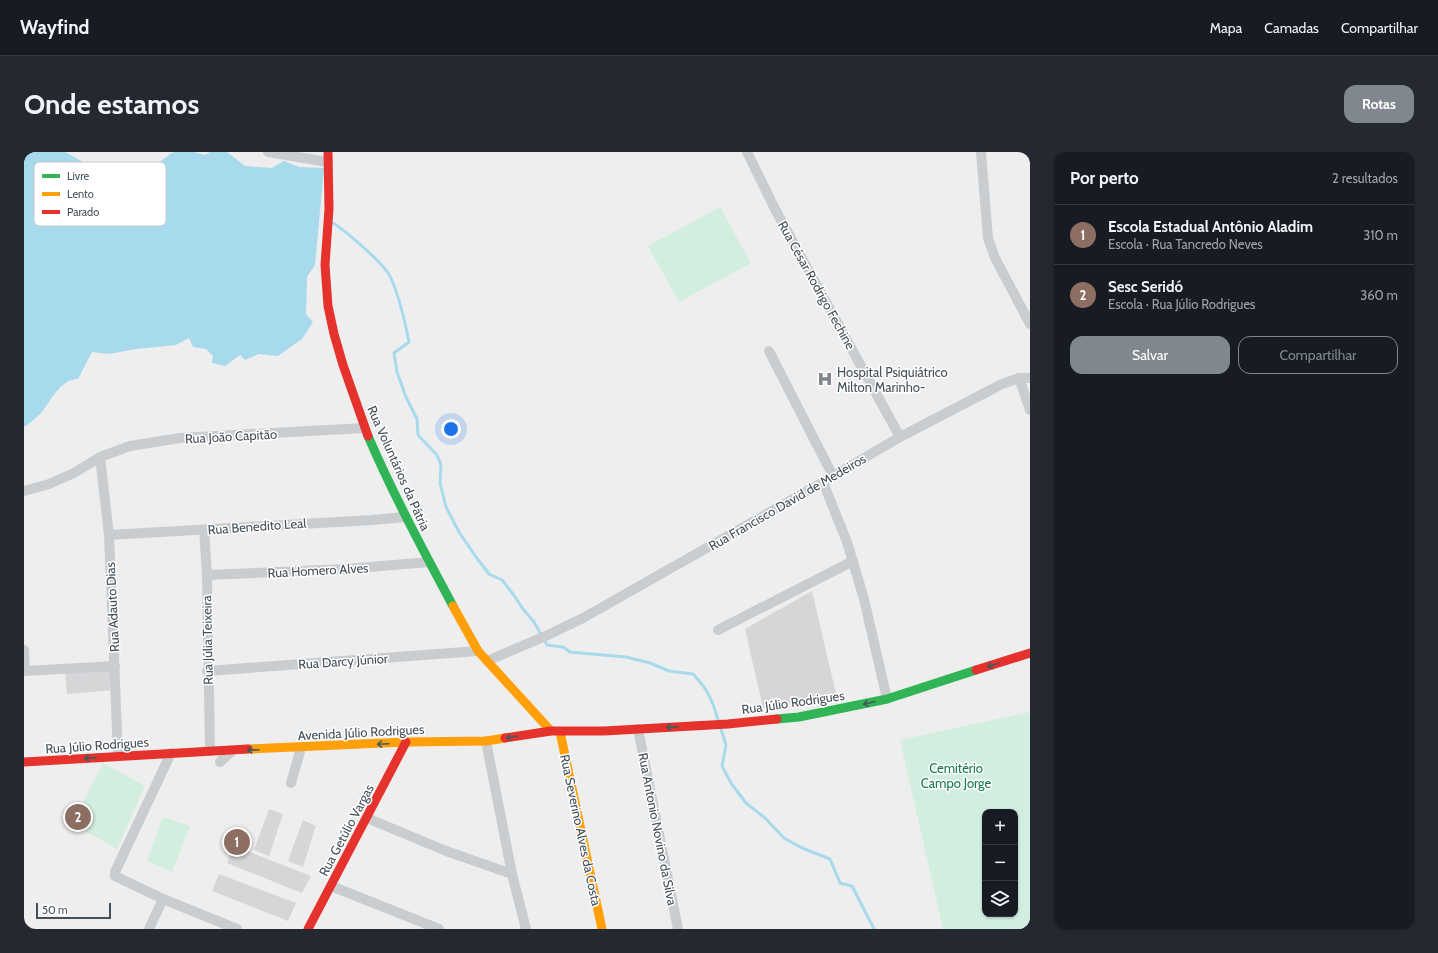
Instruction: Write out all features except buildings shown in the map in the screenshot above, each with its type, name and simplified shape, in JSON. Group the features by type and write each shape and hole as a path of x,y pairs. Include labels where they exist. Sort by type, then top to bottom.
{"street":[{"path":"268,152 328,157"},
{"name":"Rua César Rodrigo Fechine","path":"747,152 776,211 900,437"},
{"path":"982,152 988,238 995,258 1030,324"},
{"name":"Rua Voluntários da Pátria","path":"328,157 328,209 325,265 328,306 340,357 364,428 405,517 478,651 555,731"},
{"path":"769,351 834,476"},
{"path":"1019,378 1030,410"},
{"name":"Rua Francisco David de Medeiros","path":"487,661 548,635 594,612 900,437 990,390 1019,378 1030,378"},
{"name":"Rua João Capitão","path":"24,491 49,484 74,473 100,458 130,446 180,438 364,428"},
{"name":"Rua Adauto Dias","path":"100,458 109,535 118,756"},
{"path":"823,482 853,561 864,599 887,699"},
{"name":"Rua Benedito Leal","path":"109,535 405,517"},
{"name":"Rua Júlia Teixeira","path":"204,530 210,751"},
{"path":"718,630 853,561"},
{"name":"Rua Homero Alves","path":"206,575 346,569 429,562"},
{"path":"24,650 24,671 115,666"},
{"name":"Rua Darcy Júnior","path":"207,671 478,651"},
{"name":"Rua Júlio Rodrigues","path":"555,731 638,729 728,724 799,717 887,699 1030,653"},
{"name":"Rua Antonio Novino da Silva","path":"638,729 678,929"},
{"name":"Avenida Júlio Rodrigues","path":"171,753 406,742 486,740 555,731"},
{"name":"Rua Severino Alves da Costa","path":"555,731 602,929"},
{"path":"486,740 512,874 526,929"},
{"name":"Rua Getúlio Vargas","path":"308,929 406,742"},
{"path":"291,783 301,748"},
{"path":"220,762 232,751"},
{"path":"171,753 115,872 116,876 213,925 237,929"},
{"name":"Rua Júlio Rodrigues","path":"24,762 171,753"},
{"path":"367,818 446,851 512,874"},
{"path":"331,886 440,929"},
{"path":"149,929 163,899"}],"green space":[{"path":"720,207 751,263 679,302 648,246"},
{"name":"Cemitério Campo Jorge","path":"1030,712 1030,929 943,929 900,740"},
{"path":"103,763 145,786 117,849 72,824"},
{"path":"163,817 190,826 172,872 147,861"}],"water":[{"path":"24,152 65,152 83,162 34,162 34,226 166,226 166,162 159,162 175,152 194,152 205,155 210,152 227,152 245,166 272,168 284,161 299,167 324,168 315,265 307,277 306,314 313,322 302,339 278,356 259,354 245,360 240,355 225,366 212,363 213,356 206,349 193,347 189,338 176,345 136,349 109,354 92,352 78,379 72,380 61,387 41,413 24,427"}],"waterway":[{"path":"333,223 364,248 390,276 406,326 409,342 394,353 397,372 406,397 417,419 418,435 437,455 441,465 440,483 446,507 459,532 489,574 502,580 534,622 547,645 563,647 570,652 626,657 650,663 669,671 693,674 709,695 718,720"},
{"path":"721,729 726,745 722,766 731,783 746,803 765,818 784,838 802,848 830,859 840,883 852,886 874,929"}],"traffic: fast":[{"path":"368,436 398,501 453,606"},
{"path":"777,719 799,717 887,699 976,670"}],"traffic: slow":[{"path":"453,606 478,651 551,731"},
{"path":"560,732 602,929"},
{"path":"248,749 406,742 486,741 505,738"}],"traffic: jam":[{"path":"328,152 329,209 325,265 328,306 343,365 368,436"},
{"path":"976,670 1030,653"},
{"path":"505,738 551,731 604,731 728,724 777,719"},
{"path":"308,929 406,742"},
{"path":"24,762 248,749"}],"place":[{"name":"Hospital Psiquiátrico Milton Marinho-","path":"825,379"},
{"name":"Sesc Seridó","path":"78,817"},
{"name":"Escola Estadual Antônio Aladim","path":"237,842"}]}
